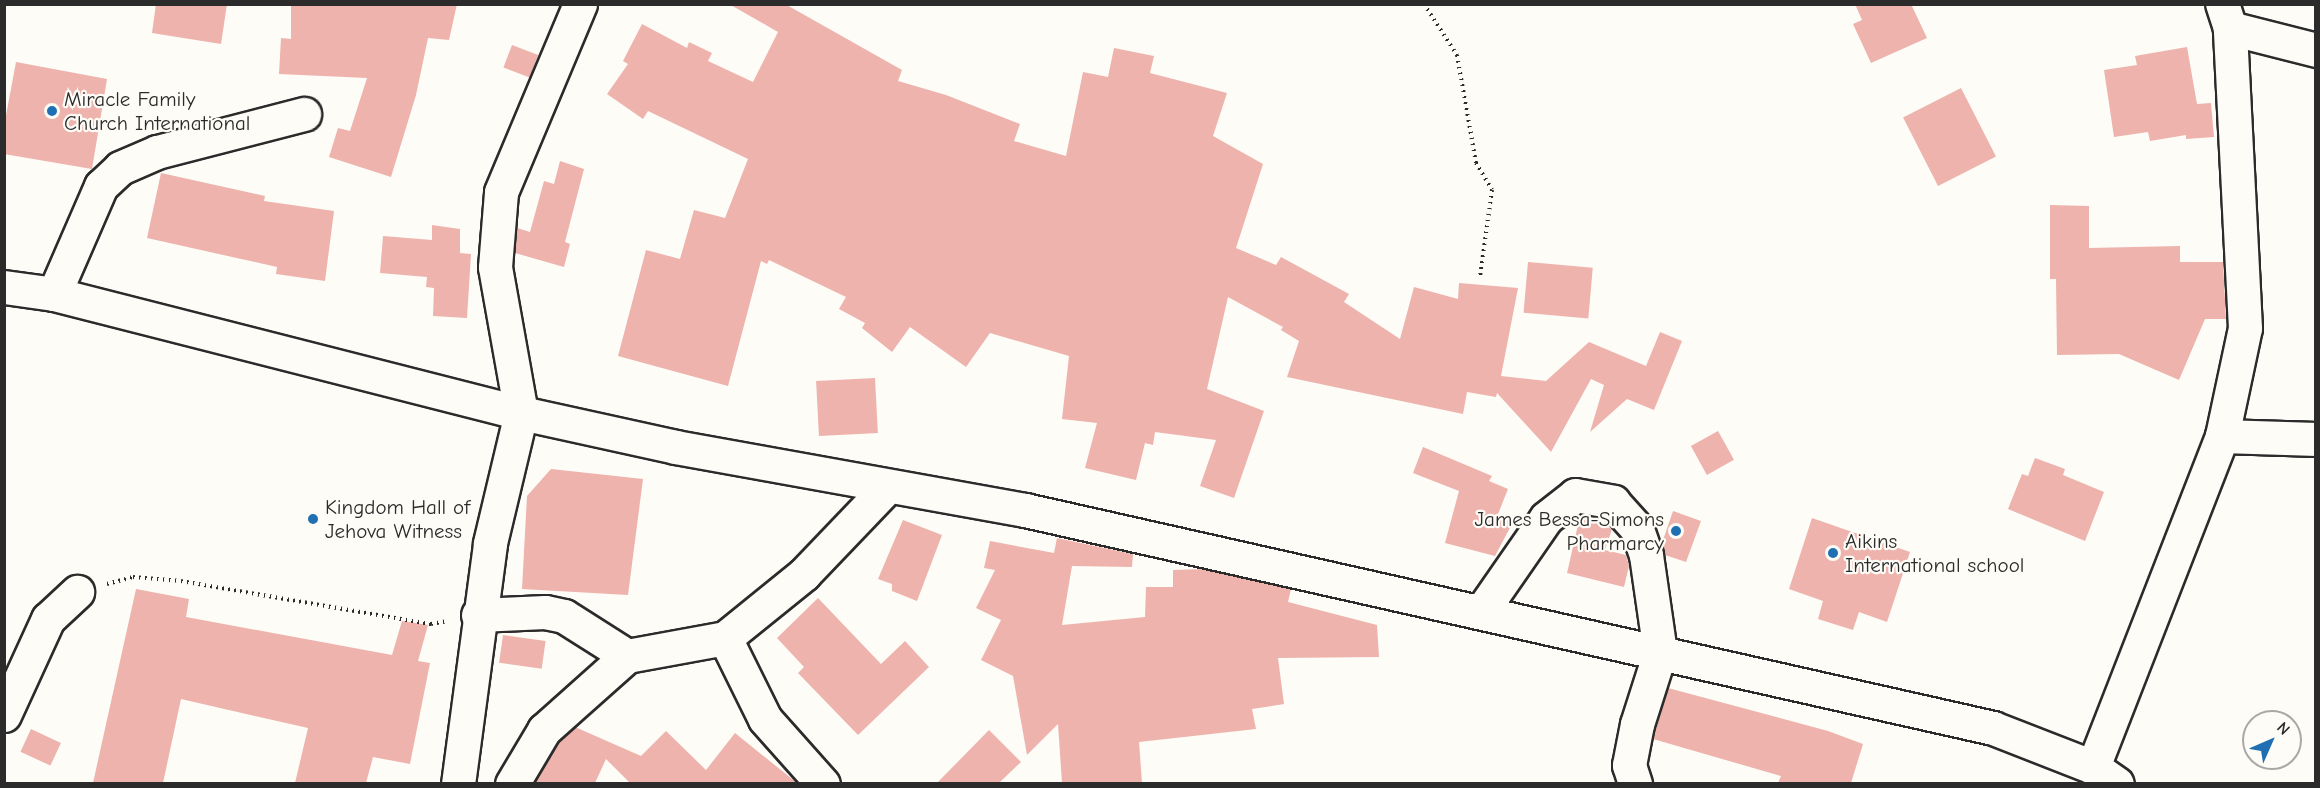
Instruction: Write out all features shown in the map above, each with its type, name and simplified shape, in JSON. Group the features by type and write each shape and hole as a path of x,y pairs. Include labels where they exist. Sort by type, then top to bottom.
{"street":[{"path":"458,783 478,615 490,543 521,413 495,267 501,192 580,4"},
{"path":"4,287 54,294 521,413 887,487 1025,510 1993,728 2105,775 2222,436 2245,328 2226,16 2316,50"},
{"path":"54,294 100,186 120,168 157,152 304,114"},
{"path":"2222,436 2316,439"},
{"path":"512,783 544,730 627,656 725,638 804,574 887,487"},
{"path":"1481,612 1546,518 1575,495 1613,502 1637,529 1646,555 1660,652 1637,724 1629,765 1635,783"},
{"path":"4,715 48,619 77,592"},
{"path":"478,615 545,612 564,616 627,656"},
{"path":"725,638 765,719 823,783"}],"path":[{"path":"1424,4 1457,55 1476,163 1492,190 1480,277"},
{"path":"77,592 133,577 193,583 431,624 478,615"}],"building":[{"path":"156,4 227,4 221,44 152,33"},
{"path":"291,4 457,4 449,40 428,38 416,95 391,177 329,157 338,128 350,131 367,78 279,74 281,38 291,39"},
{"path":"729,4 785,4 902,70 898,81 946,95 1020,124 1014,141 1066,156 1083,72 1108,77 1114,48 1154,56 1150,73 1227,93 1213,136 1263,164 1236,248 1276,265 1281,257 1349,294 1344,302 1400,339 1414,287 1458,299 1459,283 1518,288 1501,376 1546,381 1589,342 1646,366 1660,332 1682,341 1654,410 1627,399 1590,432 1604,385 1591,379 1551,452 1497,393 1496,397 1467,392 1463,414 1287,377 1299,341 1281,330 1283,327 1228,297 1207,389 1264,411 1234,498 1200,486 1216,440 1155,432 1153,445 1145,443 1136,480 1085,468 1097,423 1062,419 1069,356 990,333 966,367 910,327 892,352 862,328 865,323 839,309 846,297 769,260 767,264 761,261 728,386 618,356 646,250 680,259 694,210 725,218 748,159 648,111 643,119 607,94 628,64 623,61 642,24 687,48 689,42 712,53 708,61 753,82 778,32"},
{"path":"1855,4 1911,4 1927,38 1871,63 1853,24 1862,20"},
{"path":"512,45 538,55 530,77 503,67"},
{"path":"2187,47 2197,104 2211,103 2214,137 2186,139 2186,135 2150,141 2148,132 2114,137 2104,70 2137,65 2135,56"},
{"path":"16,62 107,79 92,169 4,154 4,126"},
{"path":"1961,88 1996,157 1938,186 1903,118"},
{"path":"560,161 584,169 565,242 570,244 564,267 515,253 517,228 530,232 544,181 554,184"},
{"path":"161,173 265,196 264,201 334,211 325,281 276,274 277,267 147,238"},
{"path":"2050,205 2089,206 2089,248 2180,246 2180,262 2223,262 2226,319 2205,319 2179,380 2119,354 2057,355 2056,279 2050,279"},
{"path":"432,225 460,229 460,253 471,254 467,318 433,316 434,288 426,287 427,277 380,273 383,236 432,240"},
{"path":"1528,262 1593,268 1588,318 1524,313"},
{"path":"875,378 878,433 819,436 816,381"},
{"path":"1718,431 1734,460 1707,475 1691,446"},
{"path":"1423,447 1492,476 1489,481 1508,489 1498,514 1513,522 1495,556 1445,543 1459,491 1413,473"},
{"path":"2035,458 2065,469 2063,475 2104,492 2085,541 2008,509 2022,474 2028,476"},
{"path":"551,469 643,479 628,595 522,589 527,496"},
{"path":"1673,511 1701,521 1686,562 1665,555 1662,543"},
{"path":"1580,516 1612,529 1605,550 1626,555 1629,566 1624,587 1567,573"},
{"path":"1812,518 1910,552 1887,622 1859,612 1853,630 1818,619 1823,601 1789,589"},
{"path":"903,520 942,535 917,601 892,591 892,584 878,579"},
{"path":"1057,538 1133,554 1132,567 1072,566 1062,625 1145,617 1146,587 1173,587 1173,570 1203,569 1291,589 1288,602 1377,625 1379,657 1278,658 1284,704 1252,709 1256,729 1139,742 1142,783 1062,783 1058,724 1027,755 1013,676 981,660 1001,620 976,608 995,570 984,568 990,541 1054,553"},
{"path":"136,589 189,599 186,617 392,655 402,621 428,625 418,661 430,663 410,764 373,757 366,783 295,783 308,728 181,699 163,783 93,783"},
{"path":"818,598 881,664 905,641 929,667 858,735 798,673 804,667 777,638"},
{"path":"503,635 546,641 542,669 499,663"},
{"path":"1668,688 1828,731 1863,744 1851,783 1778,783 1781,776 1653,739"},
{"path":"575,727 641,756 666,731 706,770 735,733 797,783 630,783 606,759 595,783 534,783 559,742"},
{"path":"31,729 61,743 50,766 20,752"},
{"path":"989,730 1021,762 999,783 937,783"}],"place":[{"name":"Miracle Family Church International","path":"52,111"},
{"name":"Kingdom Hall of Jehova Witness","path":"313,519"},
{"name":"James Bessa-Simons Pharmarcy","path":"1676,531"},
{"name":"Aikins International school","path":"1833,553"}]}
